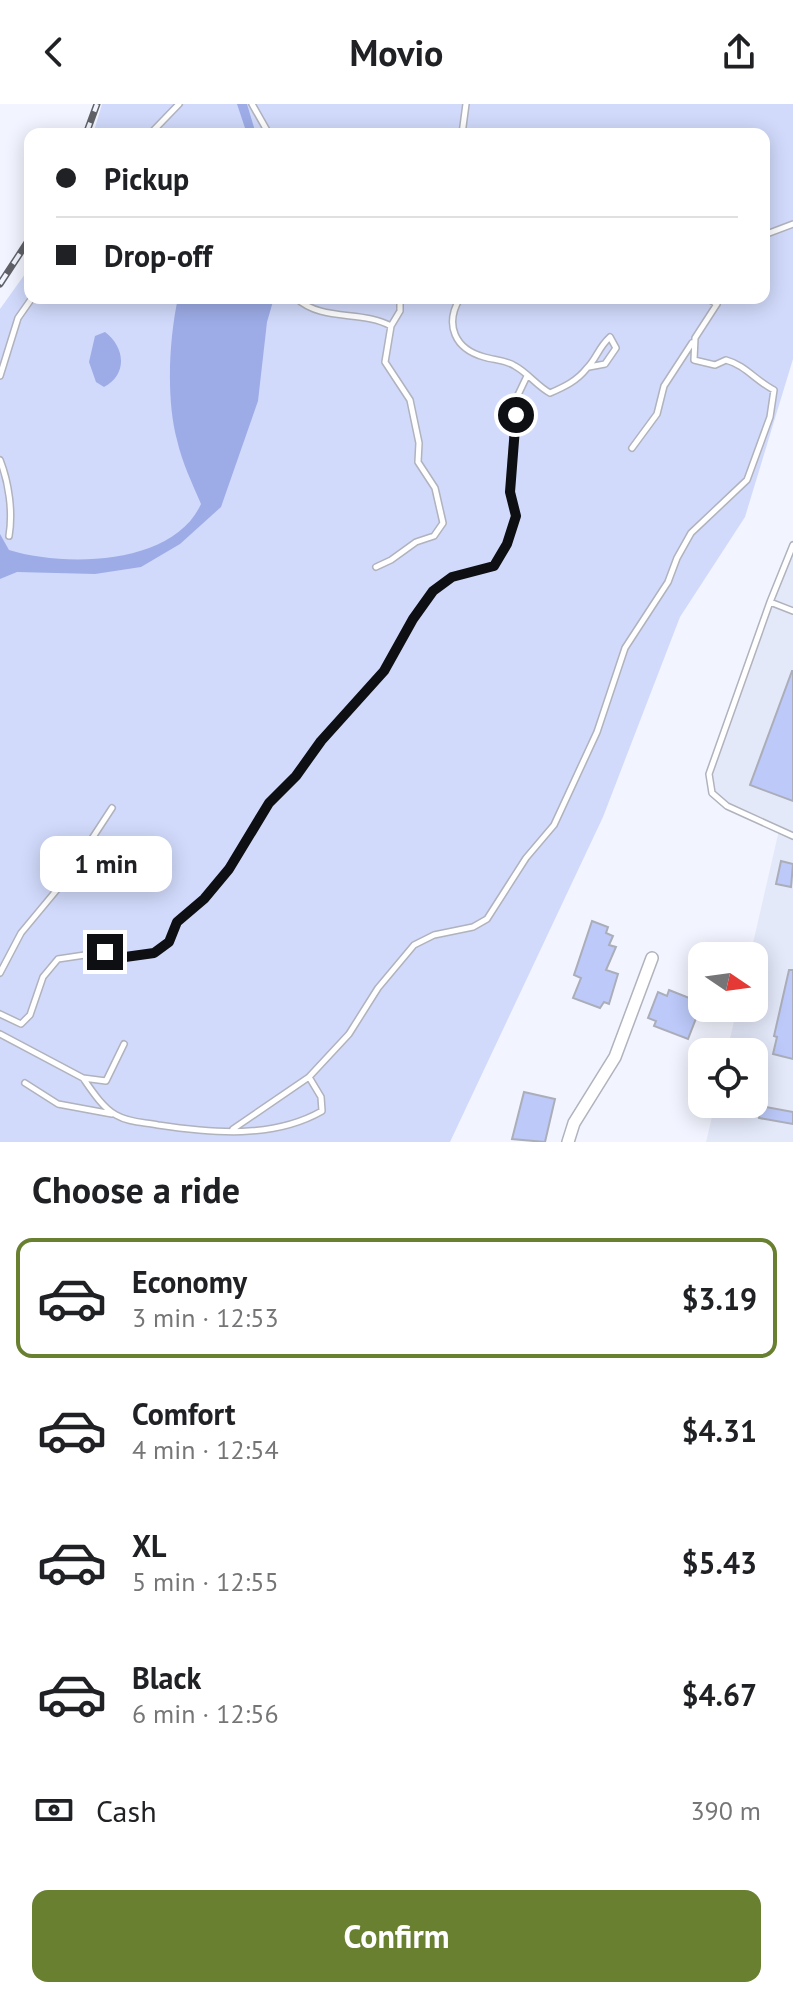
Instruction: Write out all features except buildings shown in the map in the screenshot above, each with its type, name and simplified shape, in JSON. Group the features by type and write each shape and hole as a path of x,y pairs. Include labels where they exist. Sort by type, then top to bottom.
{"street":[{"path":"568,1142 574,1123 615,1057 652,958"}],"lane":[{"path":"156,128 179,104"},
{"path":"252,104 266,128"},
{"path":"463,128 466,104"},
{"path":"770,233 793,224"},
{"path":"0,376 18,318 28,304"},
{"path":"307,304 321,312 381,321 391,326"},
{"path":"376,567 416,542 434,536 443,523 435,488 418,462 419,443 410,400 385,362 391,326 400,311 400,304"},
{"path":"457,304 452,329 461,347 482,357 514,365 550,393 568,386 589,367 598,348 610,337 616,348 605,364 589,367"},
{"path":"632,448 657,414 664,386 717,304"},
{"path":"225,1132 237,1128 309,1077 349,1034 378,988 414,945 434,935 473,927 487,919 526,858 554,825 597,732 625,648 668,582 691,533 747,480 761,447 774,390 759,382 740,364 726,360 715,365 694,360 695,338"},
{"path":"0,1014 21,1024 30,1015 43,977 58,959 105,952 118,958 154,953 169,942 177,922 204,899 229,869 269,803 296,776 321,741 384,671 413,619 433,591 452,577 494,566 507,544 516,516 510,492 511,469 517,397 527,376"},
{"path":"0,460 12,518 9,536"},
{"path":"793,545 709,774 712,793 727,806 793,836"},
{"path":"770,602 793,611"},
{"path":"0,973 21,933 65,880 112,808"},
{"path":"0,1034 83,1078 106,1081 124,1044"},
{"path":"25,1083 58,1104 114,1114 144,1124 225,1132 287,1125 305,1121 322,1111 321,1097 309,1077"},
{"path":"83,1078 114,1114"}],"shaded area":[{"path":"102,104 793,104 793,359 745,517 680,617 603,817 450,1142 0,1142 0,309 24,275 24,304 770,304 770,128 95,128"},
{"path":"793,545 793,1142 706,1142 712,1118 768,1118 768,1038 730,1038 734,1022 768,1022 768,942 753,942 779,830 727,806 712,793 709,774"}],"water":[{"path":"237,104 247,104 254,128 245,128"},
{"path":"177,304 272,304 267,322 258,401 221,507 180,544 141,567 95,574 17,572 0,579 0,534 9,550 32,555 58,559 115,557 167,540 187,524 201,504 179,448 174,424 170,388 172,332"},
{"path":"105,332 117,345 121,360 117,375 104,387 96,382 89,362 95,336"}],"railway":[{"path":"88,128 97,104"},
{"path":"0,284 24,247"}],"route":[{"path":"105,952 118,958 154,953 169,942 177,922 204,899 229,869 269,803 296,776 321,741 384,671 413,619 433,591 452,577 494,566 507,544 516,516 510,492 516,415"}]}
